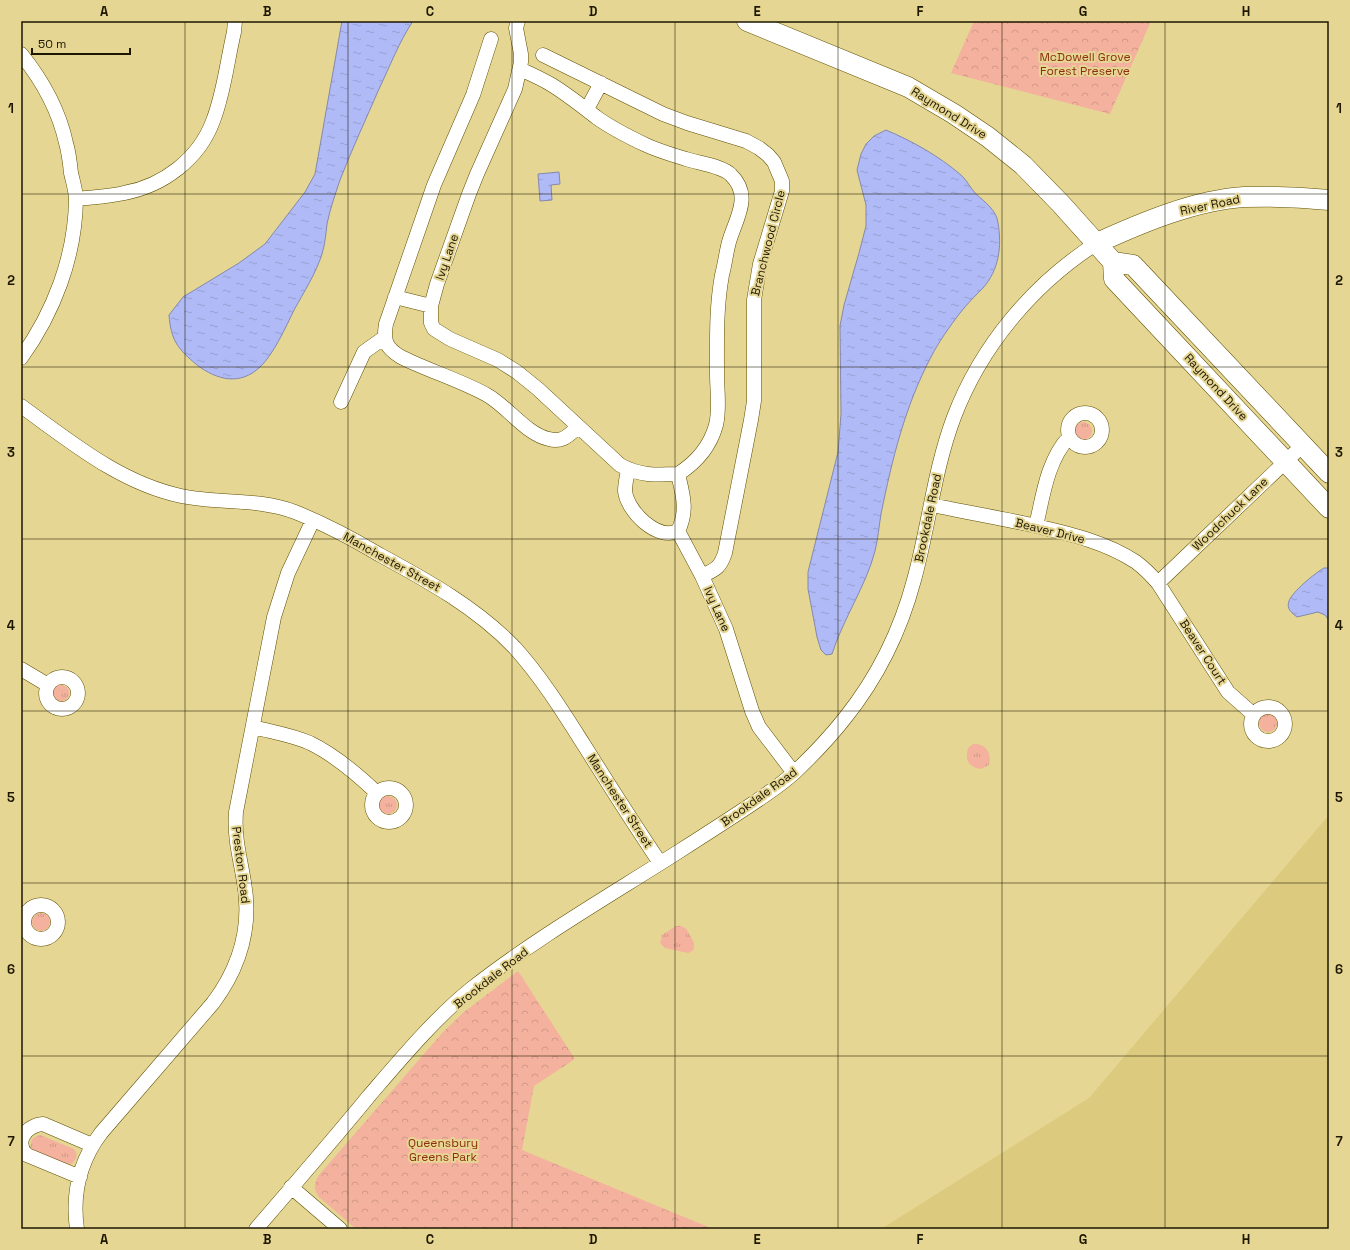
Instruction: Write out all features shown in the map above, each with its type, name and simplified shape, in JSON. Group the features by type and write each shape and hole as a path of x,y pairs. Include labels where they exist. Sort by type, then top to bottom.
{"street":[{"path":"76,199 125,193 150,185 176,171 188,160 201,142 212,122 219,100 234,32 235,21"},
{"name":"Ivy Lane","path":"518,21 516,28 521,54 520,69 515,89 472,187 437,284 431,306 431,323 434,329 450,339 498,360 518,372 610,456 628,470 644,474 678,474"},
{"name":"Raymond Drive","path":"747,21 908,87 954,114 998,145 1023,165 1113,262 1114,279 1329,508"},
{"path":"491,39 473,95 434,185 386,324 385,337 392,352 488,396 499,403 525,426 540,436 548,439 561,440 578,427"},
{"path":"21,54 45,89 60,122 66,143 76,199 72,236 67,264 61,284 49,312 21,358"},
{"name":"Branchwood Circle","path":"543,55 676,119 735,137 759,148 774,162 782,182 780,199 768,236 755,289 753,311 753,410 725,553 722,563 717,568 702,576"},
{"path":"520,69 552,85 596,117 622,133 646,145 721,169 731,174 741,190 741,209 729,242 718,298 717,424 707,447 699,458 678,474 684,506 682,523 678,531 672,534 661,532 643,522 632,509 627,500 625,491 628,470"},
{"path":"587,109 601,83"},
{"name":"River Road","path":"1097,243 1162,216 1195,206 1226,200 1243,197 1273,196 1329,200"},
{"name":"Brookdale Road","path":"256,1229 391,1071 430,1028 469,991 586,909 729,820 774,789 794,773 821,746 846,716 869,683 886,652 904,612 915,578 940,465 953,419 966,389 987,352 1005,326 1026,303 1066,265 1097,243"},
{"name":"Raymond Drive","path":"1113,262 1133,265 1329,473"},
{"path":"395,297 431,306"},
{"path":"341,402 364,352 385,337"},
{"name":"Manchester Street","path":"21,406 110,468 152,488 182,496 283,508 342,534 436,586 474,611 502,636 528,663 547,688 660,864"},
{"path":"1036,526 1047,479 1053,461 1069,437"},
{"name":"Woodchuck Lane","path":"1158,583 1303,445"},
{"name":"Beaver Drive","path":"931,505 1036,526 1088,540 1122,554 1145,569 1158,583"},
{"name":"Preston Road","path":"77,1229 75,1204 77,1184 86,1157 92,1145 213,1003 224,988 238,960 243,945 247,913 244,882 236,839 235,820 274,617 288,573 313,520"},
{"name":"Ivy Lane","path":"678,531 702,576 726,629 752,711 759,727 794,773"},
{"name":"Beaver Court","path":"1158,583 1228,692 1254,715"},
{"path":"21,669 48,685"},
{"path":"253,727 289,736 309,743 346,766 377,793"},
{"path":"80,1177 27,1155 23,1152 21,1146 22,1139 29,1128 43,1124 92,1145"},
{"path":"292,1187 340,1229"}],"shaded area":[{"path":"1329,815 1329,1229 881,1229 1089,1098"}],"green space":[{"name":"McDowell Grove Forest Preserve","path":"974,21 1151,21 1110,114 951,73"},
{"path":"1079,422 1087,422 1092,427 1090,438 1087,440 1079,440 1074,435 1074,427"},
{"path":"58,685 64,685 69,690 67,699 64,701 58,701 53,696 53,690"},
{"path":"1264,714 1272,714 1277,719 1275,730 1272,732 1264,732 1259,727 1259,719"},
{"path":"973,744 978,744 985,747 990,757 989,765 981,769 970,765 967,759 968,748"},
{"path":"384,796 392,796 397,801 395,812 392,814 384,814 379,809 379,801"},
{"path":"41,913 47,916 50,922 47,928 41,931 35,928 32,922 35,916"},
{"path":"676,926 681,926 687,931 694,945 691,952 688,953 665,948 660,943 662,935"},
{"name":"Queensbury Greens Park","path":"518,971 575,1059 534,1086 522,1150 713,1229 356,1229 319,1197 315,1186 319,1175 443,1032 464,1012"},
{"path":"40,1135 74,1149 76,1151 75,1160 69,1165 33,1151 31,1148 32,1141"}],"water":[{"path":"342,21 413,21 395,54 340,180 328,218 325,242 319,261 310,282 279,340 265,362 252,373 237,379 220,377 197,365 180,349 172,332 169,315 183,297 239,263 265,244 305,192 315,174"},
{"path":"886,130 925,150 953,168 963,177 974,192 990,207 997,219 1000,240 999,249 996,266 993,273 983,288 971,300 948,329 922,376 900,434 871,564 832,654 826,655 821,650 817,637 808,589 808,572 838,452 841,414 840,326 844,305 866,226 866,205 857,170 861,154 866,144 874,136"},
{"path":"559,172 560,184 551,185 552,200 540,201 538,174"},
{"path":"1324,568 1329,568 1329,620 1325,615 1318,612 1297,617 1291,612 1288,606 1291,597 1304,583"}]}
